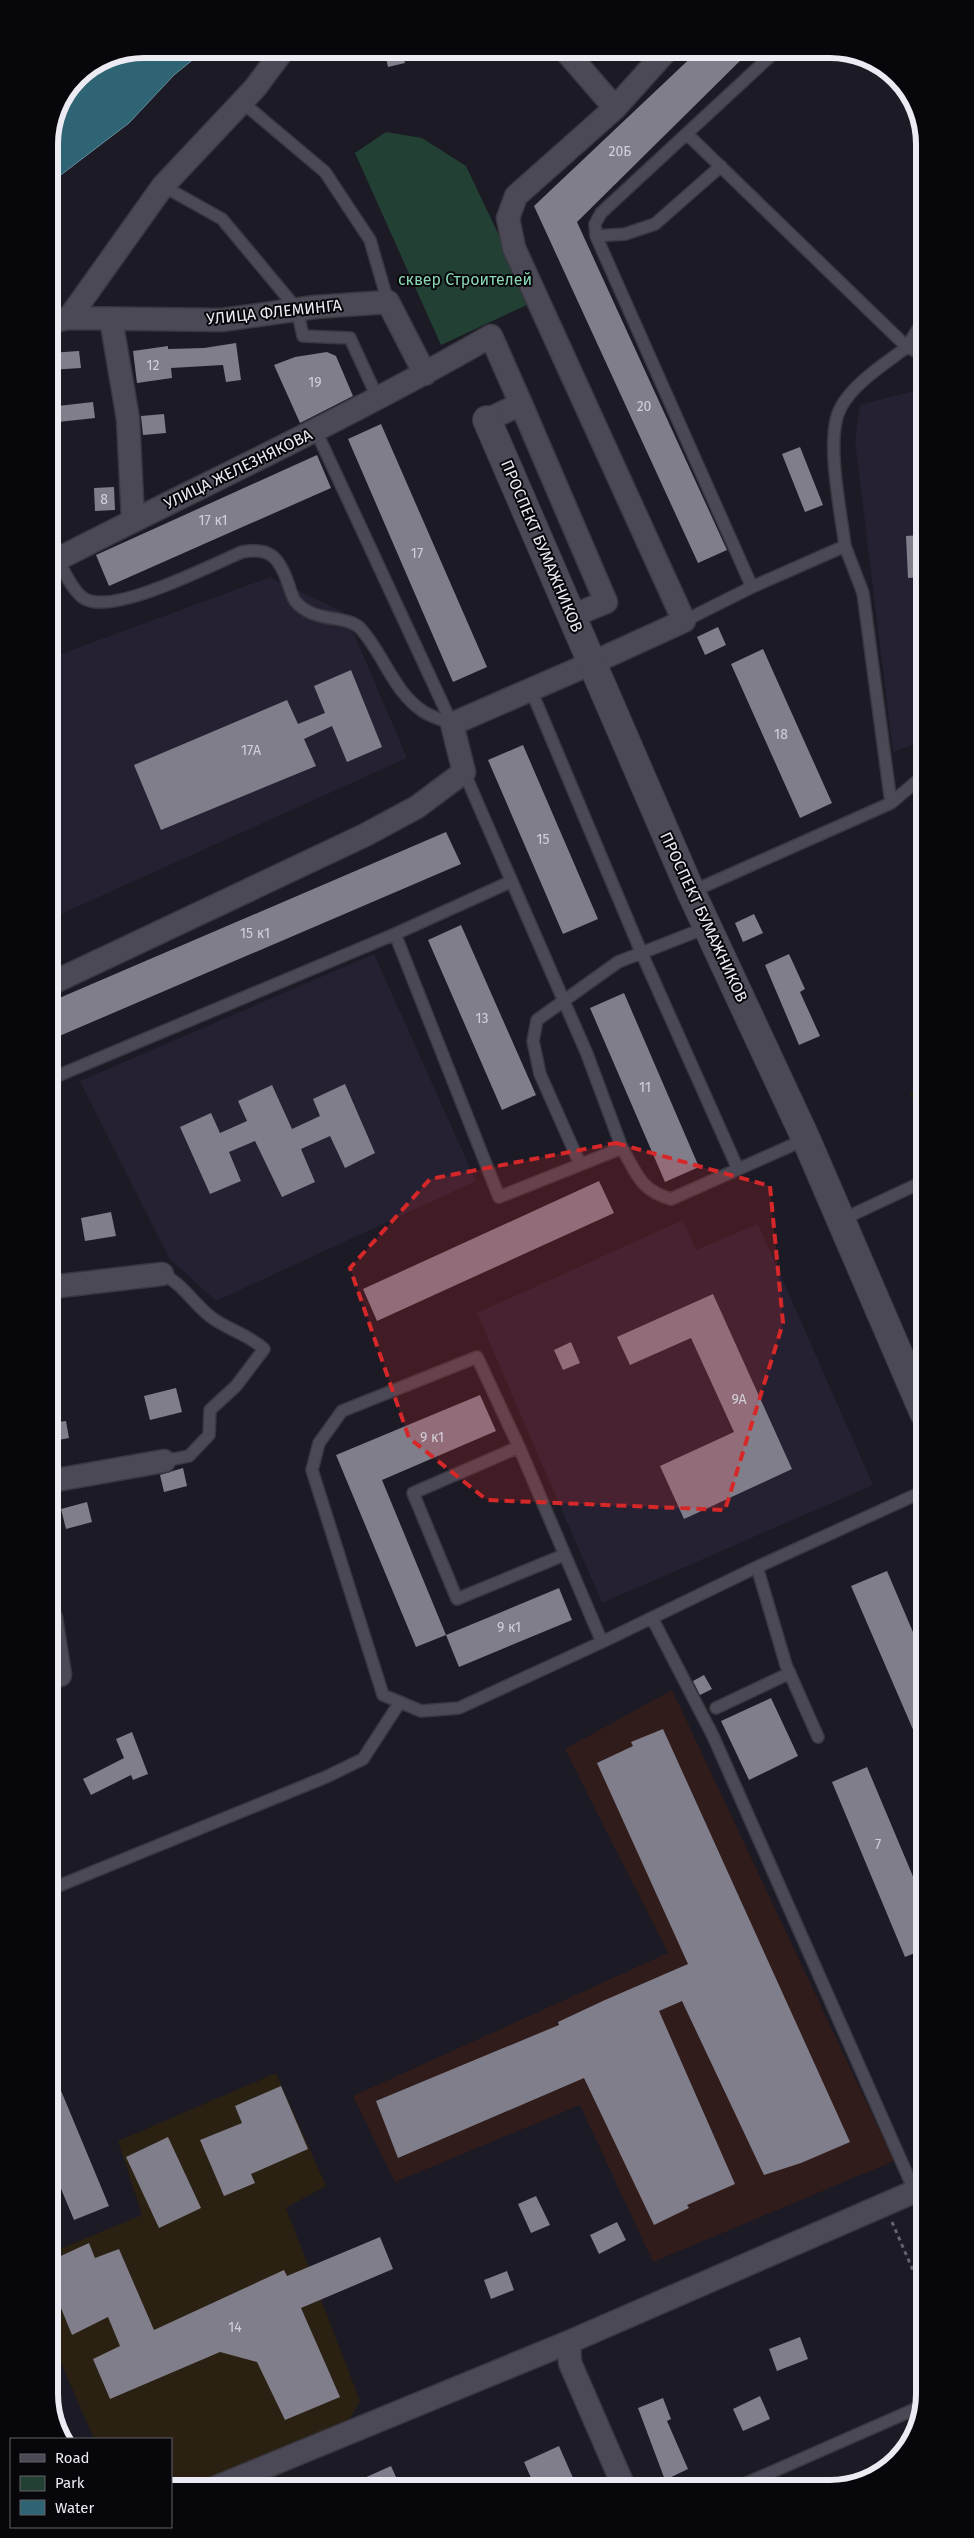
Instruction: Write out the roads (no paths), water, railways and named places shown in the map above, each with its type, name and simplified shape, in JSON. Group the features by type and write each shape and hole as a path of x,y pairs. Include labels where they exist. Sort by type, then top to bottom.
{"street":[{"path":"59,320 163,186 242,102 277,58"},
{"path":"572,58 615,108"},
{"path":"58,980 365,836 417,807 464,772 452,724 592,664 684,620 514,248 508,218 516,196 615,108 660,58"},
{"path":"388,302 425,374"},
{"name":"УЛИЦА ФЛЕМИНГА","path":"59,320 222,320 297,309 388,302"},
{"path":"110,319 128,419 133,520"},
{"name":"УЛИЦА ЖЕЛЕЗНЯКОВА","path":"58,557 316,431 425,374 491,336 521,404"},
{"path":"487,420 521,404 606,602 572,616"},
{"name":"ПРОСПЕКТ БУМАЖНИКОВ","path":"487,420 691,892 709,927 806,1139 916,1394"},
{"path":"58,1286 162,1274"},
{"path":"58,1480 164,1461"},
{"path":"58,1662 60,1675 58,1675"},
{"path":"234,2480 569,2342 916,2192"},
{"path":"569,2342 570,2363 621,2480"}],"lane":[{"path":"752,587 596,236 595,224 601,213 688,135 769,58"},
{"path":"242,102 325,172 370,240 388,302"},
{"path":"688,135 907,347 916,351"},
{"path":"596,236 625,234 655,224 720,166"},
{"path":"163,186 222,219 297,309 303,336 350,338 378,399"},
{"path":"891,803 863,593 845,546 832,437 840,409 862,382 907,347 916,332"},
{"path":"316,431 452,724"},
{"path":"684,620 752,587 845,546"},
{"path":"58,565 83,598 106,604 130,599 242,552 259,549 274,556 285,573 294,600 311,615 330,617 359,626 397,686 424,712 452,724"},
{"path":"531,690 642,954 738,1169"},
{"path":"464,772 510,882 587,1054 622,1148 642,1183 654,1194 671,1199 806,1139"},
{"path":"691,892 891,803 916,782"},
{"path":"58,1076 395,934 510,882"},
{"path":"580,1164 540,1074 533,1041 537,1020 618,962 709,927"},
{"path":"395,934 499,1197 622,1148"},
{"path":"841,1220 916,1189"},
{"path":"162,1274 172,1278 196,1305 213,1319 252,1338 264,1349 236,1386 210,1410 209,1435 189,1456 164,1461"},
{"path":"602,1642 519,1447 477,1357 342,1411 319,1443 312,1470 383,1695 421,1711 459,1708 602,1642 757,1567 916,1495"},
{"path":"519,1447 413,1494 457,1599 564,1554"},
{"path":"757,1567 790,1673 818,1737"},
{"path":"652,1618 713,1736 916,2181"},
{"path":"716,1708 790,1673"},
{"path":"58,1886 326,1777 363,1759 400,1702"},
{"path":"754,2480 915,2409"}],"water":[{"path":"195,58 174,75 129,123 58,177 60,121 66,105 75,91 87,79 100,69 127,59"}],"park label":[{"name":"сквер Строителей","path":"465,279"}]}
